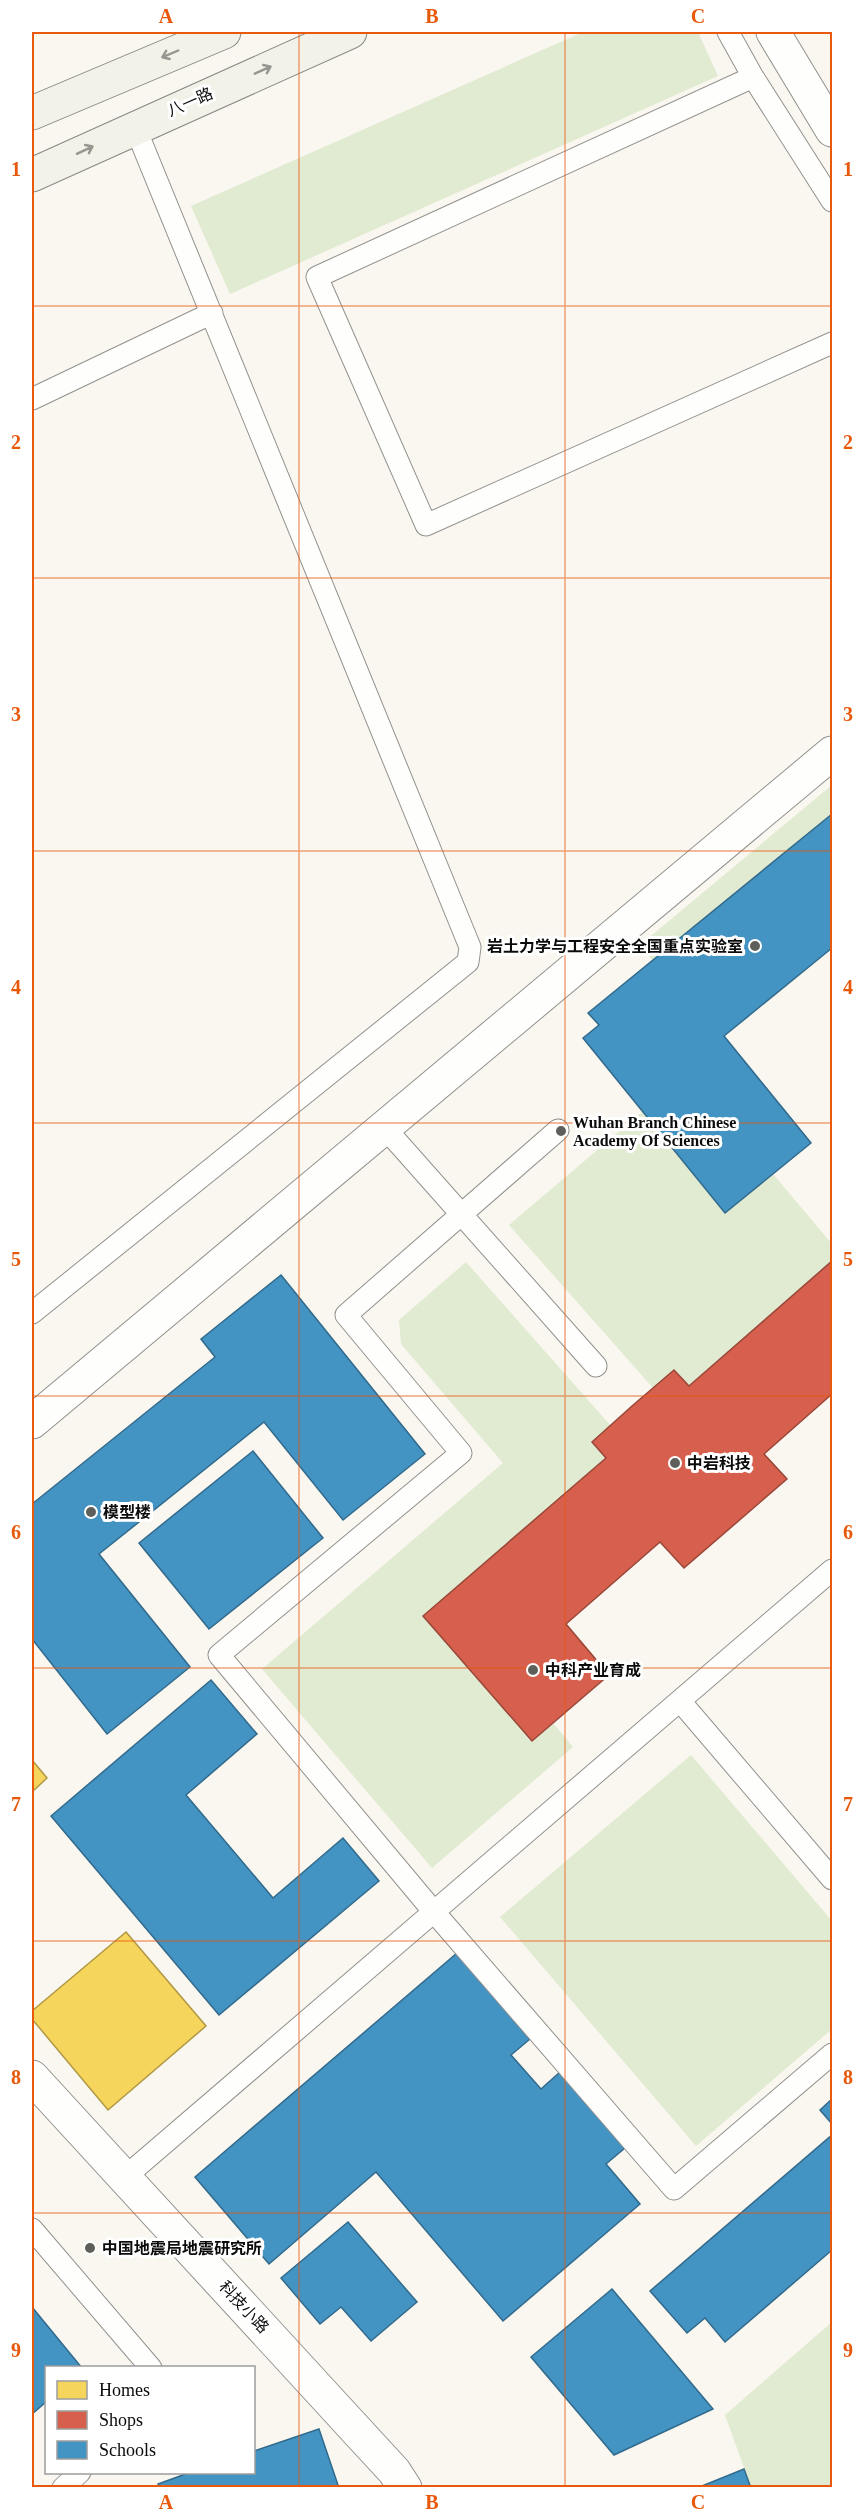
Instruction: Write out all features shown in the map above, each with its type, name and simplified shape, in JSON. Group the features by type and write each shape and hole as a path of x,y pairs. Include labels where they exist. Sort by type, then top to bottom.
{"main road":[{"path":"32,113 224,32"},
{"name":"八一路","path":"32,175 350,32"}],"street":[{"path":"773,32 832,130"},
{"path":"32,1422 832,753"},
{"name":"科技小路","path":"32,2077 394,2471 405,2487"}],"lane":[{"path":"728,32 753,77 832,201"},
{"path":"753,77 317,277 426,525 832,343"},
{"path":"32,1313 468,962 470,947 135,127"},
{"path":"32,399 212,313"},
{"path":"384,1127 596,1366"},
{"path":"558,1130 346,1315 461,1453 219,1655 434,1912 674,2189 832,2054"},
{"path":"124,2177 832,1570"},
{"path":"680,1701 832,1879"},
{"path":"32,2229 150,2366"},
{"path":"63,2487 78,2474"}],"green space":[{"path":"583,32 698,32 718,76 230,294 191,206"},
{"path":"832,785 832,814 652,960 640,945"},
{"path":"642,1112 725,1212 773,1174 832,1244 832,1261 689,1386 674,1370 653,1388 509,1225"},
{"path":"466,1262 611,1426 592,1442 606,1458 424,1617 532,1741 553,1723 573,1747 432,1868 262,1669 503,1463 401,1344 399,1320"},
{"path":"691,1755 832,1921 832,2029 696,2146 500,1917"},
{"path":"832,2322 832,2487 751,2487 725,2415"}],"building: Homes":[{"path":"32,1760 47,1778 32,1792"},
{"path":"126,1932 206,2026 108,2110 32,2019 32,2011"}],"building: Shops":[{"path":"832,1261 832,1394 764,1454 787,1479 684,1568 660,1542 566,1624 609,1675 532,1741 423,1616 606,1458 592,1442 632,1406 674,1370 689,1386"}],"building: Schools":[{"path":"832,814 832,948 724,1036 811,1143 725,1213 583,1038 599,1025 588,1013"},
{"name":"模型楼","path":"281,1275 425,1454 343,1520 264,1422 99,1554 190,1667 107,1734 32,1639 32,1504 215,1357 201,1339"},
{"path":"253,1451 323,1538 209,1629 139,1543"},
{"path":"211,1680 257,1734 186,1795 273,1898 343,1838 379,1881 219,2015 51,1816"},
{"path":"457,1953 530,2039 511,2055 541,2089 560,2072 625,2148 606,2164 640,2204 503,2321 376,2172 269,2264 195,2177"},
{"path":"832,2099 832,2124 820,2110"},
{"path":"832,2135 832,2250 725,2342 705,2318 687,2333 650,2291"},
{"path":"348,2222 417,2302 371,2341 341,2307 320,2324 281,2278"},
{"path":"612,2289 713,2409 614,2455 531,2357"},
{"path":"32,2307 80,2366 45,2366 45,2403 32,2414"},
{"path":"319,2429 339,2488 159,2488 158,2484 186,2474 255,2474 255,2451"},
{"path":"744,2469 751,2488 697,2488"}],"place":[{"name":"岩土力学与工程安全全国重点实验室","path":"755,946"},
{"name":"Wuhan Branch Chinese Academy Of Sciences","path":"561,1131"},
{"name":"中岩科技","path":"675,1463"},
{"name":"模型楼","path":"91,1512"},
{"name":"中科产业育成","path":"533,1670"},
{"name":"中国地震局地震研究所","path":"90,2248"}]}
